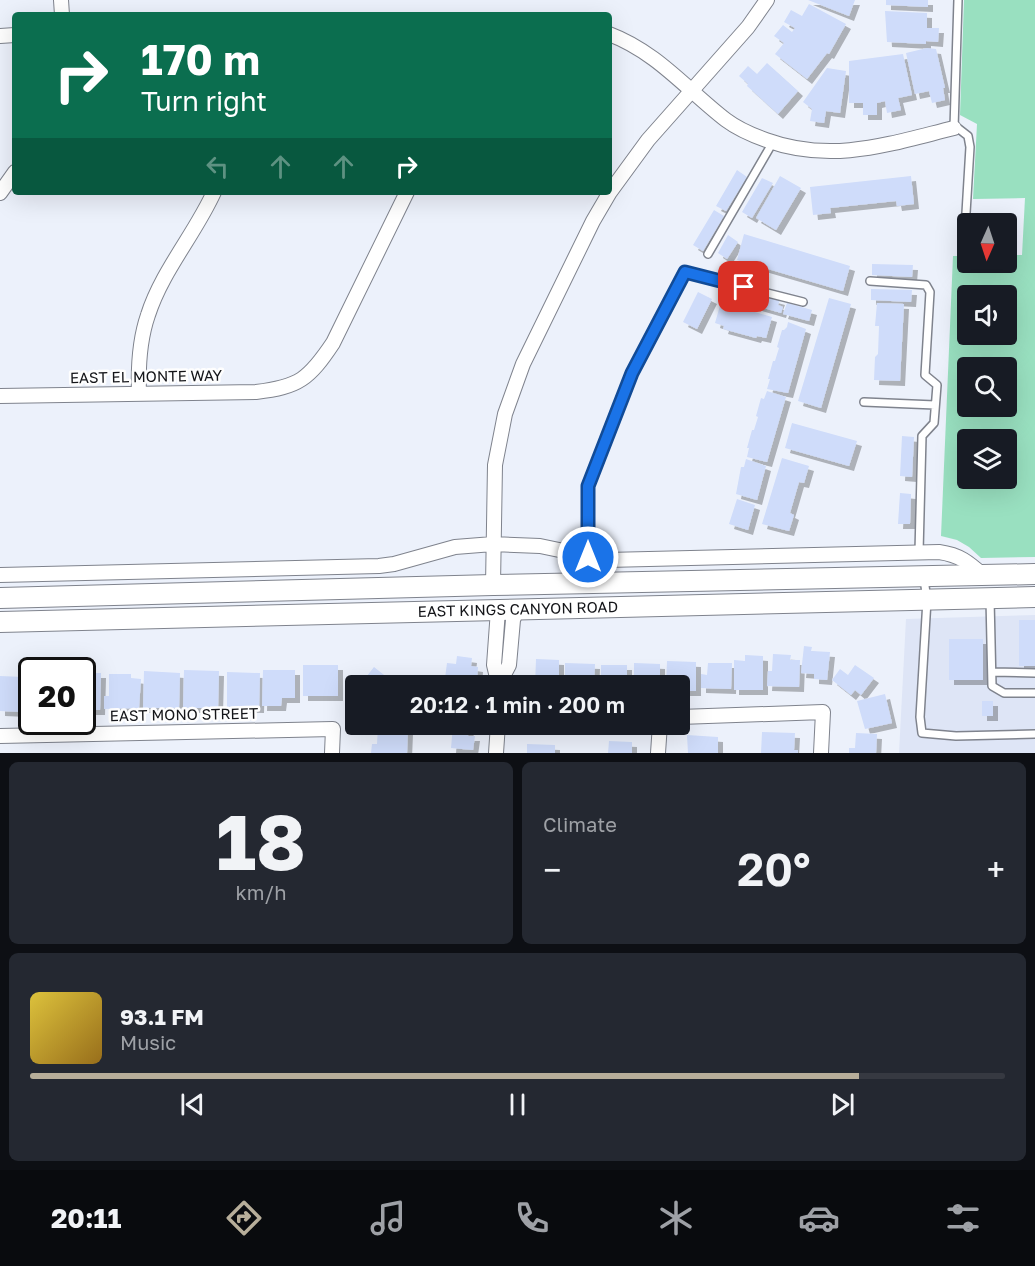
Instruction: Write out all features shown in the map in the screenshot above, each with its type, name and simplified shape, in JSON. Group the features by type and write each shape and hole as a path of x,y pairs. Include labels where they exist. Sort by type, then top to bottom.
{"main road":[{"name":"EAST KINGS CANYON ROAD","path":"0,598 1035,574"},
{"path":"507,610 505,603 520,599 652,594 687,582"},
{"path":"296,614 330,603 478,599 490,593 493,585"},
{"name":"EAST KINGS CANYON ROAD","path":"0,622 1035,597"}],"street":[{"path":"612,190 642,148 748,27 767,0"},
{"path":"612,35 640,48 659,62 727,121 748,133 773,142 814,151 853,151 954,129"},
{"path":"0,193 12,176"},
{"path":"139,393 139,355 148,313 212,195"},
{"name":"EAST EL MONTE WAY","path":"0,396 256,392 291,385 308,376 333,343 406,195"},
{"path":"493,585 495,465 499,436 523,364 593,221 608,195"},
{"path":"0,575 380,566 455,547 493,544 540,546 607,560 919,552 954,554 984,576"},
{"path":"496,675 494,665 507,610"},
{"path":"504,675 509,665 513,620 507,610"},
{"path":"690,717 823,712 821,753"},
{"name":"EAST MONO STREET","path":"0,736 333,729 332,753"},
{"path":"496,753 497,735"},
{"path":"658,753 659,735"}],"lane":[{"path":"958,0 954,129 959,129 968,136 970,147 966,213"},
{"path":"708,254 767,156 773,142"},
{"path":"588,557 588,486 632,373 685,272 803,302"},
{"path":"870,281 926,285 930,292 925,375 937,385 934,423 922,436 919,552"},
{"path":"864,402 935,405"},
{"path":"923,577 927,600 920,717 922,733 956,736 1035,734"},
{"path":"990,598 992,686 1004,693 1035,693"},
{"path":"992,672 1035,673"}],"shaded area":[{"path":"1035,615 1035,753 899,753 906,619"}],"green space":[{"path":"964,0 1035,0 1035,557 981,558 957,540 941,536 953,256 957,256 957,273 1017,273 1017,255 1022,255 1025,198 973,199 977,124 960,115"}],"building":[{"path":"808,0 855,0 849,16"},
{"path":"886,0 928,0 928,7 886,5"},
{"path":"809,4 846,24 829,54 827,53 807,79 775,54 784,43 774,36 783,25 792,32 795,28 784,22 791,10 802,16"},
{"path":"885,11 927,13 927,28 939,28 938,42 926,41 926,44 887,42"},
{"path":"927,48 936,49 945,88 943,88 945,100 932,103 929,91 915,94 906,53"},
{"path":"903,54 912,95 898,98 901,110 887,113 885,101 877,103 877,115 863,115 863,103 849,103 849,61"},
{"path":"767,63 798,91 778,114 739,76 748,66 757,74"},
{"path":"827,68 846,71 840,113 826,111 824,123 810,121 812,109 803,102"},
{"path":"737,170 747,177 726,211 716,206"},
{"path":"780,176 801,188 776,230 756,218"},
{"path":"911,176 914,204 897,206 896,201 830,208 831,213 813,215 810,187"},
{"path":"762,178 773,183 752,218 742,212"},
{"path":"714,210 724,216 703,251 693,245"},
{"path":"744,234 850,266 843,291 737,260"},
{"path":"728,235 738,242 727,259 718,253"},
{"path":"872,264 913,265 912,277 872,275"},
{"path":"729,286 780,300 778,305 783,307 781,313 726,297"},
{"path":"871,289 912,290 911,302 871,300"},
{"path":"698,292 712,299 697,329 683,322"},
{"path":"829,298 851,304 821,408 798,401"},
{"path":"721,302 772,317 766,338 757,336 756,338 723,329 724,326 715,323"},
{"path":"787,303 812,310 809,321 783,314"},
{"path":"877,303 904,304 900,381 874,380 875,357 878,354 879,326 875,326"},
{"path":"788,322 806,329 788,393 767,389 782,330 787,327"},
{"path":"767,391 786,397 767,462 747,457 749,448 747,448 758,417 756,416 761,398 764,399"},
{"path":"792,423 857,441 849,466 785,448"},
{"path":"902,436 914,437 912,477 900,476"},
{"path":"782,458 809,466 804,483 799,482 790,513 794,515 789,531 762,524"},
{"path":"746,459 766,466 757,500 736,494 741,467 744,467"},
{"path":"900,493 911,494 910,524 898,524"},
{"path":"737,499 755,505 748,530 729,524"},
{"path":"1019,620 1035,620 1035,666 1019,666"},
{"path":"949,639 983,639 983,680 949,680"},
{"path":"804,646 812,647 811,651 830,652 827,680 814,679 814,674 801,673"},
{"path":"773,654 791,655 790,660 800,660 799,687 767,686 768,671 772,671"},
{"path":"745,655 763,656 763,690 734,690 734,660 745,661"},
{"path":"457,656 472,658 471,666 478,667 477,675 445,675 447,663 456,664"},
{"path":"536,659 559,660 559,675 535,675"},
{"path":"667,661 696,662 696,691 690,691 690,675 666,675"},
{"path":"565,663 595,664 594,675 565,675"},
{"path":"634,663 660,664 660,675 634,675"},
{"path":"708,663 732,663 731,689 701,688 701,674 707,675"},
{"path":"303,665 338,665 338,696 303,696"},
{"path":"601,665 627,665 627,675 601,675"},
{"path":"855,665 874,678 861,695 855,690 851,695 832,680 840,669 848,675"},
{"path":"374,667 384,675 368,675"},
{"path":"184,670 219,671 218,708 183,708"},
{"path":"263,670 295,670 295,698 282,698 281,706 262,706"},
{"path":"144,671 180,673 179,708 143,708"},
{"path":"227,672 260,673 259,708 227,707"},
{"path":"96,673 101,673 100,710 96,710"},
{"path":"109,674 131,674 131,678 141,679 139,708 104,709 104,696 109,696"},
{"path":"0,676 18,677 18,712 0,711"},
{"path":"885,694 892,723 865,729 857,701"},
{"path":"982,701 993,701 993,716 982,716"},
{"path":"762,732 795,733 794,750 798,750 798,753 761,753"},
{"path":"856,733 877,734 876,753 849,753 849,748 855,748"},
{"path":"378,735 408,735 407,753 371,753 372,744 377,744"},
{"path":"452,735 475,736 473,750 451,748"},
{"path":"687,735 718,737 718,753 688,753"},
{"path":"609,741 632,742 632,753 608,753"},
{"path":"527,744 555,745 555,753 527,753"}],"route":[{"path":"588,557 588,486 632,373 685,272 744,287"}]}
